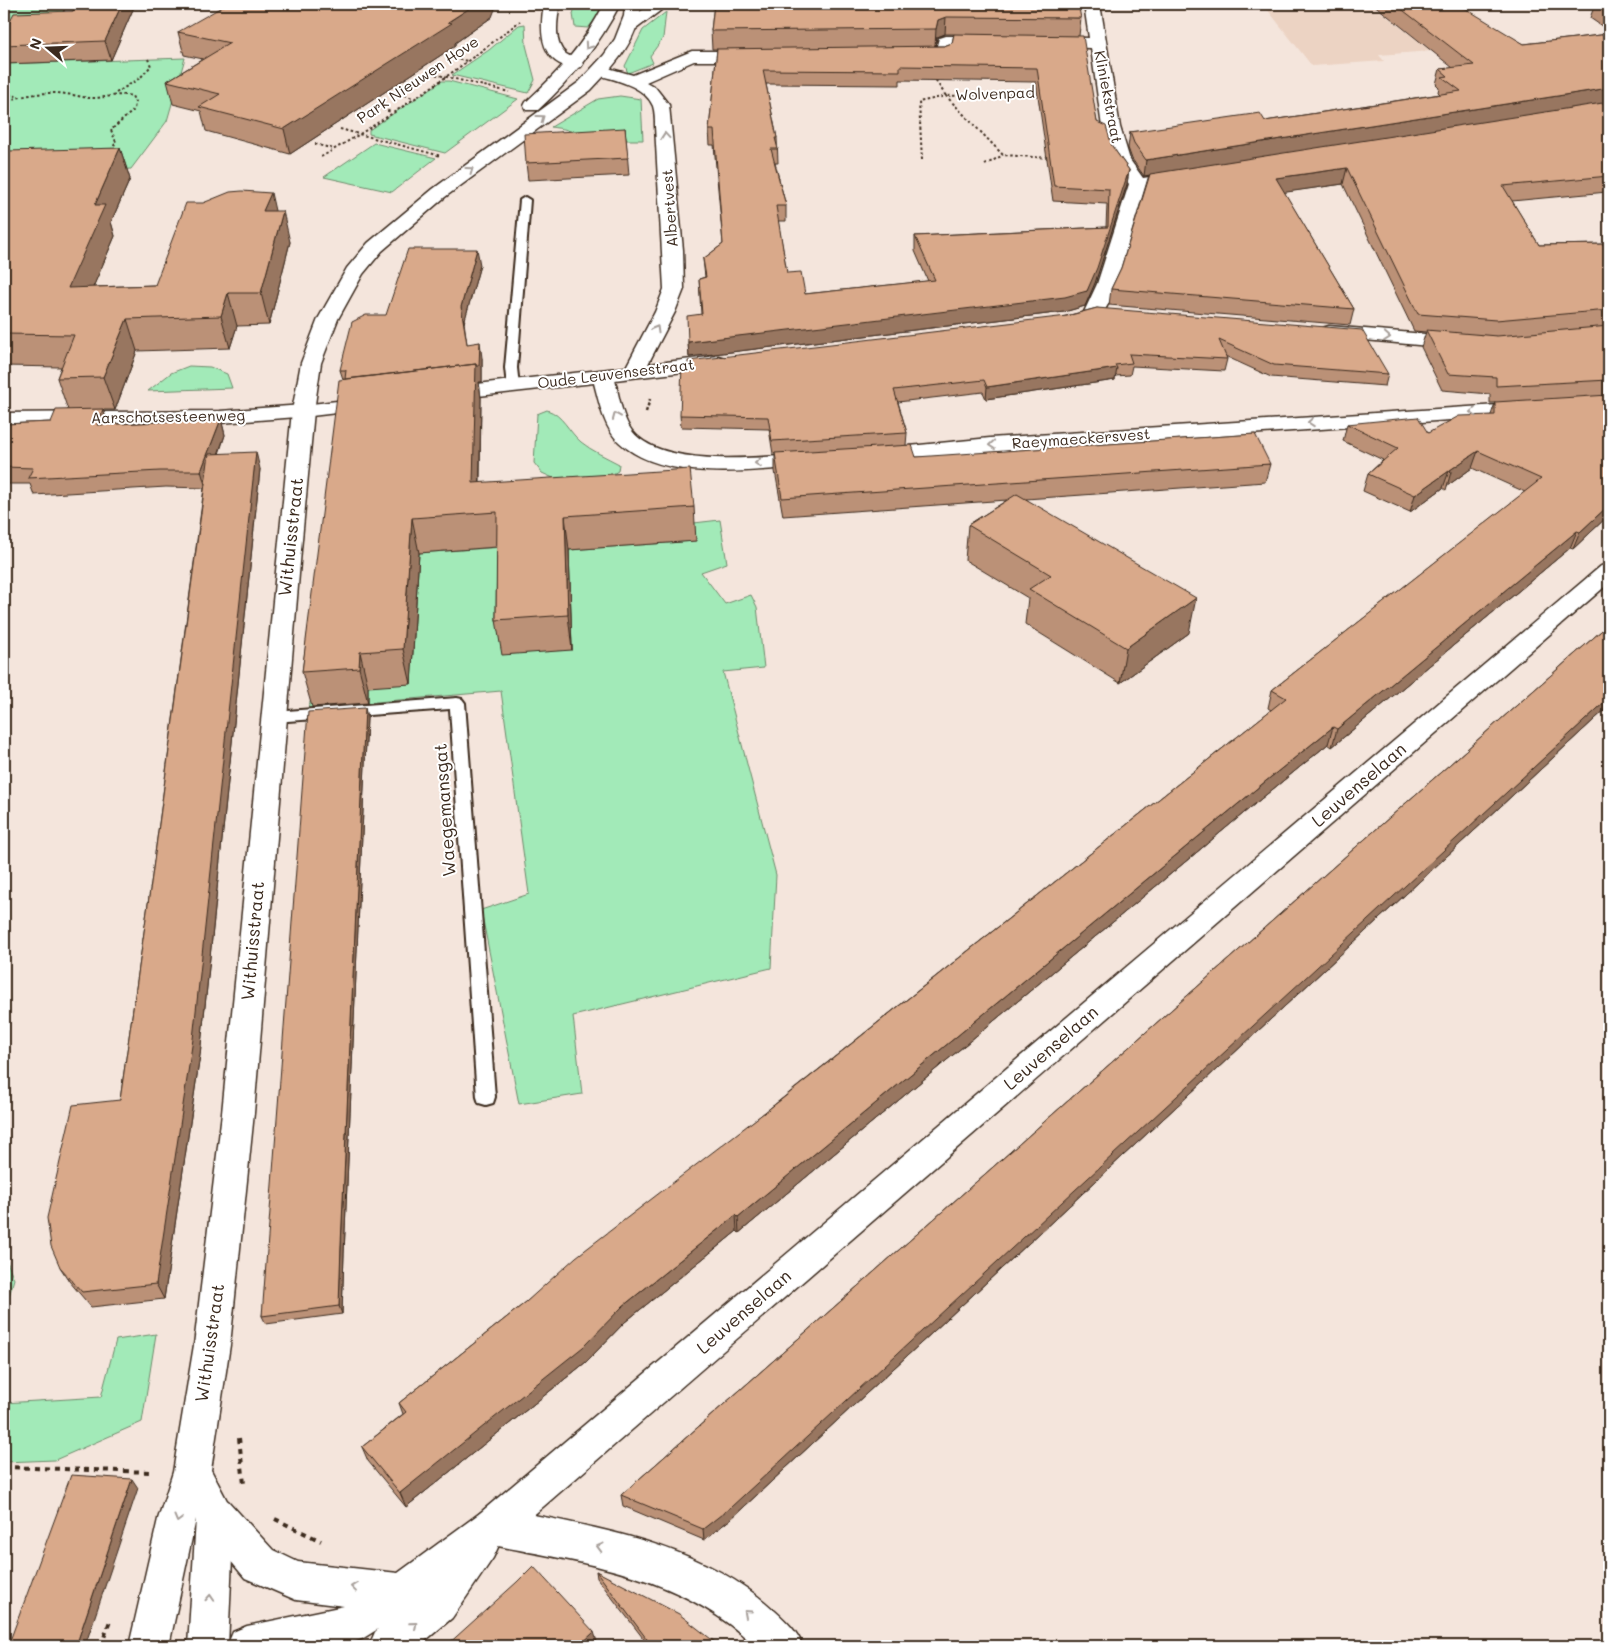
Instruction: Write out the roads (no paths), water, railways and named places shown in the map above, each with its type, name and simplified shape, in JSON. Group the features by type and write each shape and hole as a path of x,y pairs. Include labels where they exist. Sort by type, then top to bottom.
{"street":[{"path":"66,24 76,4"},
{"path":"552,4 550,18 554,51 559,58 575,64 604,22 612,4"},
{"path":"601,71 617,51 630,26 634,4"},
{"path":"630,26 661,4"},
{"name":"Kliniekstraat","path":"1092,4 1111,127 1121,160 1138,184"},
{"path":"901,55 943,53 945,41 1002,41"},
{"path":"1031,42 1098,43"},
{"path":"634,81 692,56 772,56"},
{"name":"Withuisstraat","path":"376,247 387,218 458,160 530,108 575,64"},
{"name":"Withuisstraat","path":"150,1646 177,1519 192,1472 212,1345 238,1113 303,411 311,362 328,319 354,272 376,247 439,193 585,86 601,71"},
{"name":"Albertvest","path":"601,71 634,81 656,97 661,105 669,183 674,289 665,312 633,372"},
{"path":"1072,318 1104,313 1107,284 1138,184 1200,175"},
{"path":"1315,331 1481,344"},
{"name":"Oude Leuvensestraat","path":"426,396 734,360"},
{"name":"Raeymaeckersvest","path":"603,375 607,395 624,436 649,454 692,463 731,465 912,454 990,445 1365,418 1550,408"},
{"path":"303,411 389,401"},
{"name":"Aarschotsesteenweg","path":"4,419 136,419 245,416 303,411"},
{"name":"Leuvenselaan","path":"247,1646 348,1625 403,1593 493,1526 1609,571"},
{"path":"192,1472 214,1514 259,1564 296,1581 403,1593"},
{"path":"208,1646 214,1514"},
{"path":"493,1526 586,1544 634,1556 671,1570 699,1582 739,1606 783,1646"},
{"name":"Leuvenselaan","path":"389,1646 438,1604 493,1526"}],"lane":[{"path":"539,4 552,4"},
{"path":"513,386 511,368 525,200"},
{"name":"Waegemansgat","path":"274,717 457,703 486,1097"}]}
